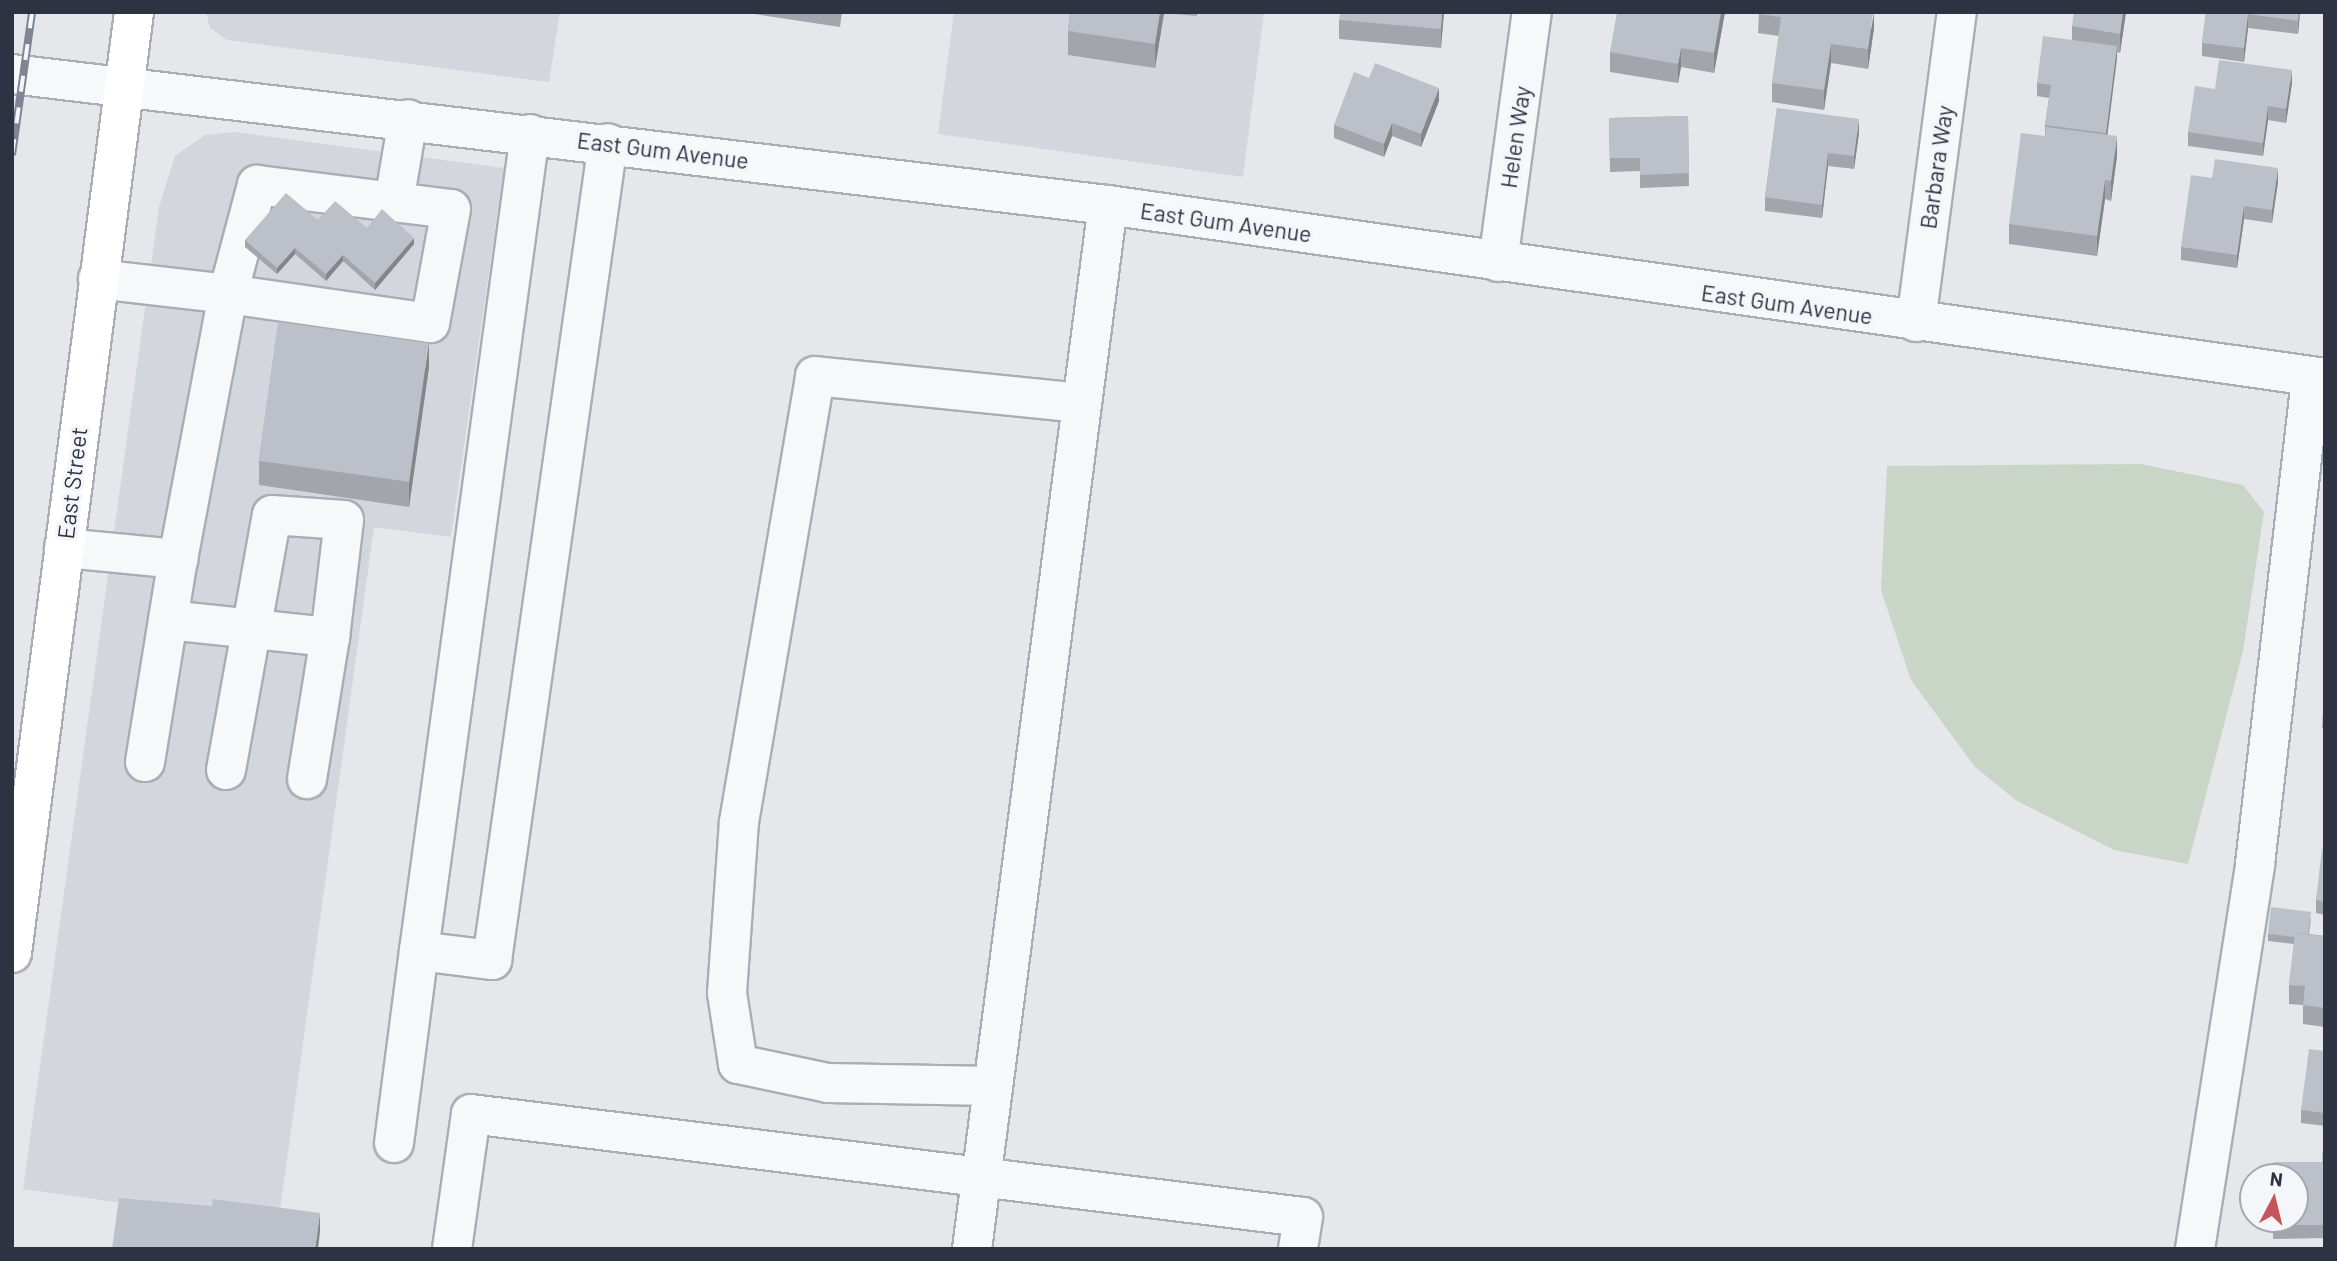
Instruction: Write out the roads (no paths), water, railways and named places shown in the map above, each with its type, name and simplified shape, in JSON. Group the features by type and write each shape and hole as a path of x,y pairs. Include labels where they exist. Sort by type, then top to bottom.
{"main road":[{"name":"East Street","path":"12,953 134,12"}],"street":[{"name":"Helen Way","path":"1498,262 1532,12"},
{"name":"Barbara Way","path":"1916,322 1957,12"},
{"name":"East Gum Avenue","path":"12,74 124,85 1108,205 2318,378"},
{"path":"394,202 408,119"},
{"path":"394,1143 530,134"},
{"path":"419,951 492,960 608,143"},
{"path":"98,279 228,294 430,323 451,209 257,185 228,294 178,559 145,762"},
{"path":"972,1249 1108,205"},
{"path":"993,1086 828,1083 738,1064 726,993 739,822 815,376 1082,404"},
{"path":"2195,1249 2255,864 2318,378"},
{"path":"226,770 249,629 272,515 344,520 330,637 307,779"},
{"path":"64,548 178,559"},
{"path":"168,620 330,637"},
{"path":"452,1249 471,1115 982,1173 1303,1217 1298,1249"}],"railway":[{"path":"12,155 32,12"}]}
